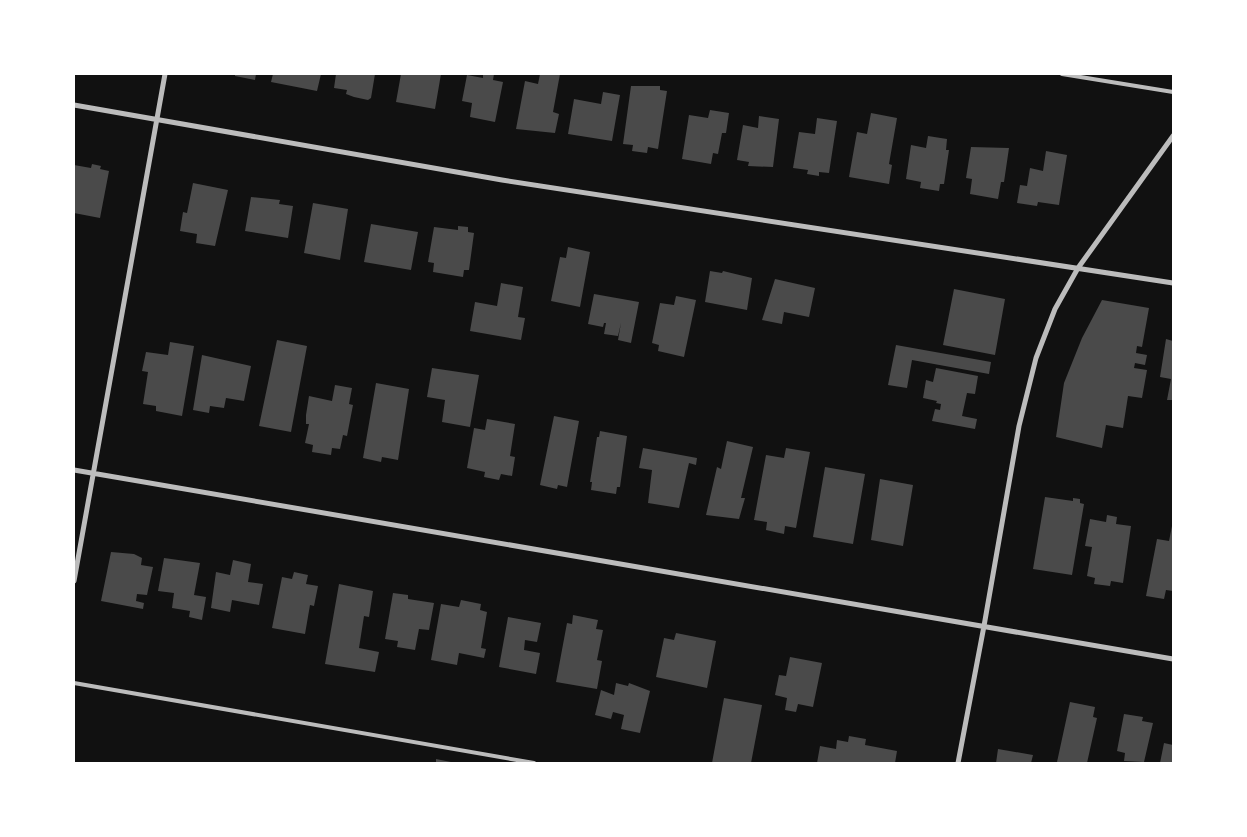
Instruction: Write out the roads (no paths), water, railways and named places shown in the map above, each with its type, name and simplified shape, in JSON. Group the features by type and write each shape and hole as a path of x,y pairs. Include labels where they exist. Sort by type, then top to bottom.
{"street":[{"path":"74,580 164,74"},
{"path":"74,105 502,180 1173,284"},
{"path":"958,763 1019,426 1036,358 1055,309 1078,268 1173,136"},
{"path":"74,470 1173,659"}],"lane":[{"path":"1062,74 1173,92"},
{"path":"74,683 534,763"}]}
